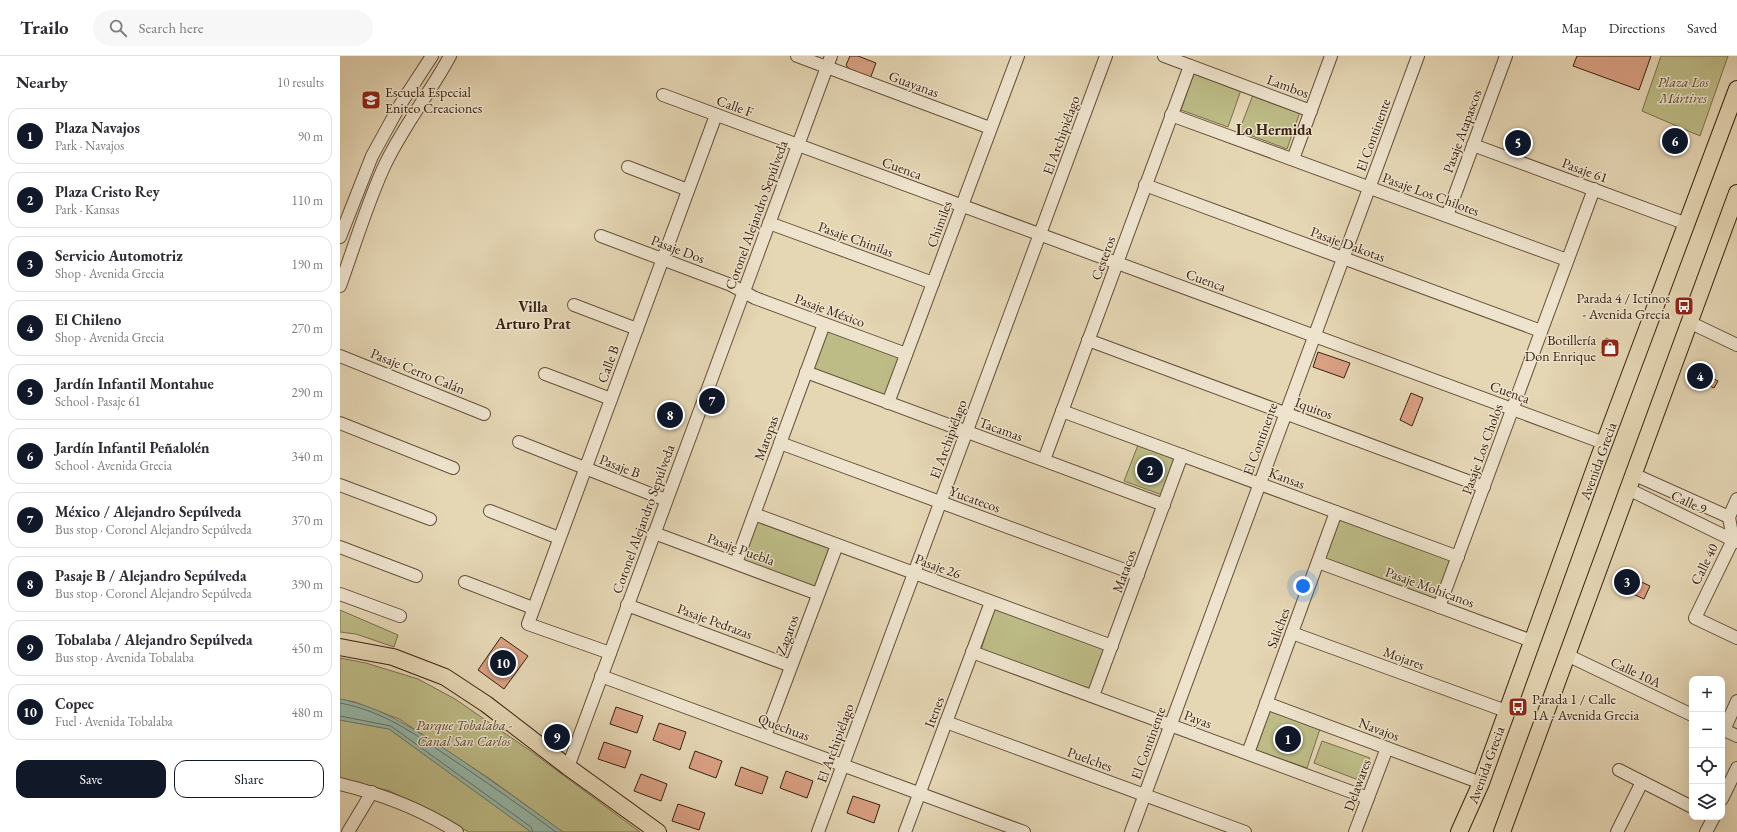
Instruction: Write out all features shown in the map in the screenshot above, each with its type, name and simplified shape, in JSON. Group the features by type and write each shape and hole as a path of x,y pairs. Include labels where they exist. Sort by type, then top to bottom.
{"main road":[{"name":"Avenida Grecia","path":"1459,832 1481,783 1604,443 1737,89"},
{"path":"1502,832 1737,193"},
{"path":"340,647 393,657 445,677 486,704 568,767 658,832"}],"street":[{"path":"340,237 372,156 400,104 432,56"},
{"path":"340,286 383,169 409,120 438,77 450,56"},
{"name":"Guayanas","path":"797,56 990,128"},
{"name":"Coronel Alejandro Sepúlveda","path":"568,767 831,56"},
{"name":"El Archipiélago","path":"818,832 1106,56"},
{"name":"Lambos","path":"1164,56 1311,110"},
{"path":"1293,159 1331,56"},
{"name":"El Continente","path":"1131,832 1418,56"},
{"name":"Pasaje Atapascos","path":"1447,216 1506,56"},
{"name":"Chimiles","path":"888,403 962,206 1014,57"},
{"name":"Cesteros","path":"1044,460 1190,66"},
{"name":"Calle F","path":"663,95 798,145"},
{"name":"Calle B","path":"610,653 528,624 716,115"},
{"name":"Pasaje Los Chilotes","path":"1172,115 1568,260"},
{"name":"Cuenca","path":"798,145 1604,443"},
{"name":"Pasaje 61","path":"1473,145 1687,224"},
{"path":"628,167 688,190"},
{"name":"Pasaje Dakotas","path":"1145,186 1541,332"},
{"name":"Pasaje Los Cholos","path":"1439,607 1594,190"},
{"name":"Pasaje Chinilas","path":"769,222 933,283"},
{"name":"Pasaje Dos","path":"601,236 731,285 743,292"},
{"name":"Pasaje México","path":"743,292 755,298 906,354"},
{"path":"574,305 637,329"},
{"path":"1689,322 1737,345"},
{"name":"Maropas","path":"736,563 824,324"},
{"name":"Iquitos","path":"1088,340 1484,487"},
{"name":"Pasaje Cerro Calán","path":"340,356 484,414"},
{"name":"Tacamas","path":"806,372 1164,505"},
{"path":"544,374 611,399"},
{"name":"Kansas","path":"1062,411 1458,557"},
{"path":"340,423 454,468"},
{"name":"Pasaje B","path":"519,442 666,500"},
{"name":"Yucatecos","path":"780,443 1138,575"},
{"name":"Matacos","path":"1093,696 1182,455"},
{"name":"Calle 9","path":"1630,482 1729,517"},
{"name":"Calle 9","path":"1630,482 1735,541"},
{"path":"340,485 430,519"},
{"path":"1729,517 1737,500"},
{"path":"490,511 560,538"},
{"name":"Saliches","path":"1248,753 1336,512"},
{"name":"Pasaje 26","path":"754,514 1112,646"},
{"name":"Calle 40","path":"1729,517 1735,541 1695,618 1737,638"},
{"name":"Pasaje Puebla","path":"654,533 818,594"},
{"name":"Zagaros","path":"765,736 837,545"},
{"path":"340,547 416,576"},
{"name":"Pasaje Mohicanos","path":"1318,562 1532,641"},
{"path":"465,582 533,608"},
{"path":"340,594 400,616"},
{"name":"Itenes","path":"905,832 991,602"},
{"name":"Pasaje Pedrazas","path":"627,605 791,666"},
{"name":"Mojares","path":"1292,633 1506,711"},
{"name":"Payas","path":"972,652 1368,798"},
{"name":"Calle 10A","path":"1567,655 1689,714"},
{"name":"Quechuas","path":"601,676 1024,832"},
{"path":"1725,725 1737,701"},
{"name":"Navajos","path":"1266,703 1481,783"},
{"name":"Puelches","path":"946,722 1245,832"},
{"path":"1725,730 1737,736"},
{"name":"Delawares","path":"1355,832 1387,748"},
{"path":"1725,793 1737,768"},
{"path":"1619,770 1689,806"},
{"path":"1617,832 1642,782"},
{"path":"340,784 372,792 416,810 456,832"},
{"path":"348,832 372,792"},
{"path":"1706,832 1712,820"}],"green space":[{"name":"Plaza Los Mártires","path":"1661,56 1728,56 1700,136 1642,111"},
{"path":"1194,73 1241,90 1228,127 1181,110"},
{"path":"1253,95 1300,112 1287,149 1239,131"},
{"path":"828,327 902,355 886,399 813,372"},
{"path":"1138,445 1175,458 1162,495 1124,481"},
{"path":"1338,517 1454,559 1438,601 1323,560"},
{"path":"758,518 831,545 815,589 742,563"},
{"path":"994,608 1105,649 1091,689 981,650"},
{"path":"340,610 398,635 394,647 356,634 340,632"},
{"name":"Parque Tobalaba - Canal San Carlos","path":"340,658 366,663 418,679 455,699 532,752 640,832 563,832 490,779 399,719 355,702 340,699"},
{"path":"1270,710 1320,729 1307,768 1256,750"},
{"path":"340,720 389,729 531,832 469,832 390,791 340,779"},
{"path":"1322,741 1370,758 1361,781 1314,763"}],"water":[{"path":"340,699 371,708 400,721 468,764 563,832 531,832 389,729 340,720"}],"building":[{"path":"850,56 858,56 876,63 870,79 851,71 846,65"},
{"path":"1577,56 1651,56 1639,90 1573,66"},
{"name":"Botillería Don Enrique","path":"1606,338 1619,343 1615,357 1601,353"},
{"path":"1318,352 1350,363 1344,378 1313,367"},
{"path":"1700,372 1718,381 1714,388 1697,380"},
{"path":"1411,393 1423,398 1412,426 1400,420"},
{"path":"1627,575 1650,586 1644,599 1620,588"},
{"path":"501,637 528,656 504,689 478,670"},
{"path":"616,707 643,716 637,733 610,724"},
{"path":"659,723 686,732 680,750 653,740"},
{"path":"604,742 631,751 625,768 598,759"},
{"path":"695,751 722,761 716,778 689,768"},
{"path":"741,767 768,777 762,794 735,785"},
{"path":"786,771 813,781 807,798 780,788"},
{"path":"641,774 667,784 661,801 634,791"},
{"path":"853,796 880,805 874,823 847,813"},
{"path":"678,804 705,813 699,830 672,821"}],"place":[{"name":"Escuela Especial Eniteo Creaciones","path":"371,100"},
{"name":"Jardín Infantil Peñalolén","path":"1675,141"},
{"name":"Jardín Infantil Montahue","path":"1518,143"},
{"name":"Parada 4 / Ictinos - Avenida Grecia","path":"1684,306"},
{"name":"Botillería Don Enrique","path":"1610,348"},
{"name":"El Chileno","path":"1700,376"},
{"name":"México / Alejandro Sepúlveda","path":"712,401"},
{"name":"Pasaje B / Alejandro Sepúlveda","path":"670,415"},
{"name":"Plaza Cristo Rey","path":"1150,470"},
{"name":"Servicio Automotriz","path":"1627,582"},
{"name":"Copec","path":"503,663"},
{"name":"Parada 1 / Calle 1A - Avenida Grecia","path":"1518,707"},
{"name":"Tobalaba / Alejandro Sepúlveda","path":"557,737"},
{"name":"Plaza Navajos","path":"1288,739"}],"district":[{"name":"Lo Hermida","path":"1274,129"},
{"name":"Villa Arturo Prat","path":"533,314"}]}
